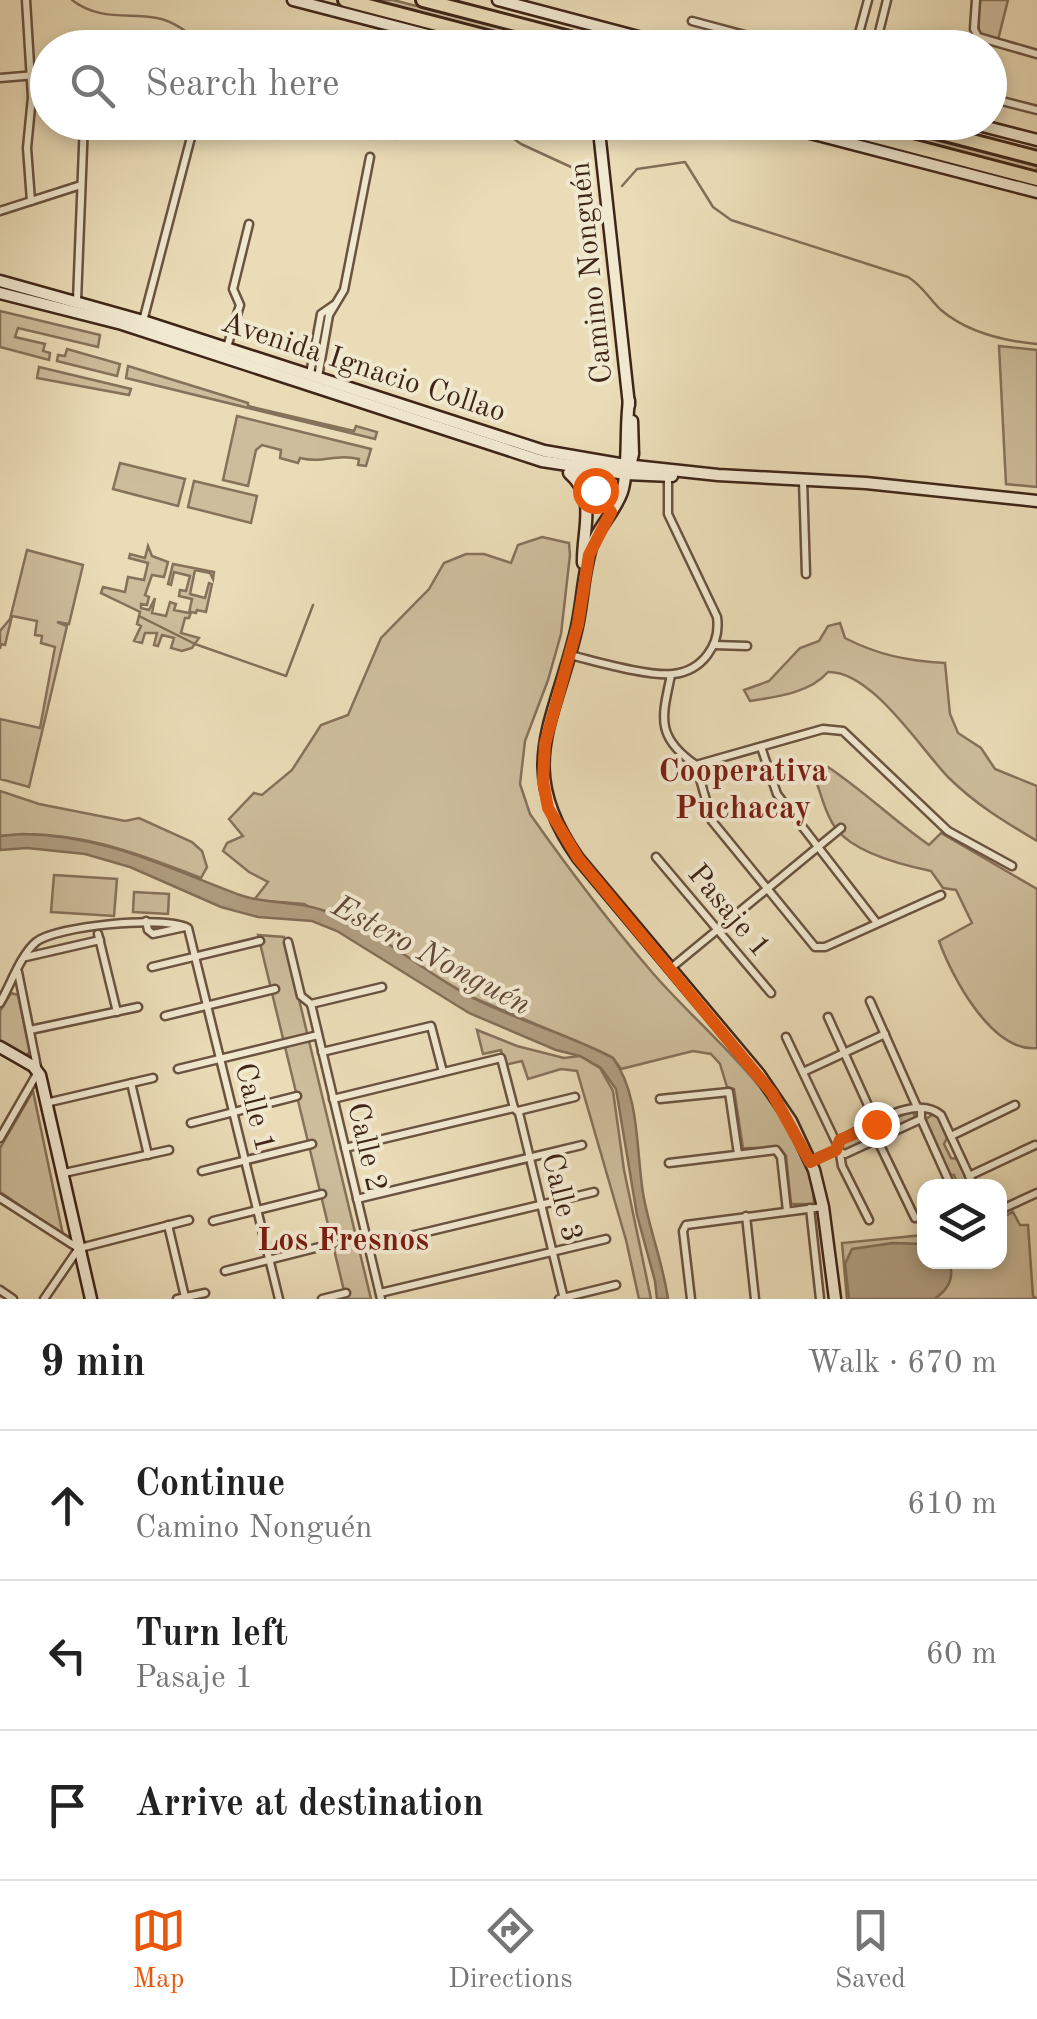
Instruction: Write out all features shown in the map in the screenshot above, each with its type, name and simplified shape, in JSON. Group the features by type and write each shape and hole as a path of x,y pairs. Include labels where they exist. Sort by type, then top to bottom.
{"highway":[{"path":"346,0 460,30"},
{"path":"424,0 539,30"},
{"path":"889,140 1037,179"},
{"path":"968,140 1037,158"}],"main road":[{"path":"293,0 409,30"},
{"path":"498,0 612,30"},
{"path":"1007,132 1037,140"},
{"name":"Camino Nonguén","path":"602,140 633,454 623,491 594,541 584,580 570,655 545,744 543,781 548,808 578,858 772,1093 810,1162 823,1207 835,1299"},
{"path":"837,140 1037,192"},
{"name":"Avenida Ignacio Collao","path":"0,281 227,347 533,448 668,476 718,475"},
{"name":"Avenida Ignacio Collao","path":"0,293 136,328 542,461 1037,501"},
{"path":"542,461 588,481 611,512"},
{"path":"569,473 584,488 588,503 584,580"},
{"path":"0,1046 38,1072 90,1299"}],"street":[{"path":"26,0 30,60"},
{"path":"860,30 868,0"},
{"path":"880,30 887,0"},
{"path":"974,30 976,0"},
{"path":"692,22 723,30"},
{"path":"1007,45 1037,54"},
{"path":"0,78 30,75"},
{"path":"30,93 30,201"},
{"path":"1007,102 1037,110"},
{"path":"77,301 83,140"},
{"path":"143,321 190,140"},
{"path":"314,376 328,316 344,290 370,156"},
{"path":"0,210 81,185"},
{"path":"227,347 240,305 234,288 249,224"},
{"path":"570,655 671,674 699,663 714,645 718,628 715,612 668,514 668,476"},
{"path":"803,480 806,574"},
{"path":"714,645 747,646"},
{"path":"671,674 663,726 674,746 696,765 708,816 818,948 941,895"},
{"path":"696,765 828,728 843,730 948,832 1012,866"},
{"path":"761,747 777,794 878,923"},
{"path":"670,969 841,828"},
{"name":"Pasaje 1","path":"656,857 770,993"},
{"path":"0,1003 25,957 44,938 146,921 187,926"},
{"path":"146,921 153,934 187,926"},
{"name":"Calle 1","path":"187,926 279,1299"},
{"path":"25,957 99,937 117,1012"},
{"path":"152,967 260,941"},
{"name":"Calle 2","path":"288,942 300,996 311,1004 380,1296"},
{"path":"0,1138 38,1072 18,971"},
{"path":"311,1004 382,987"},
{"path":"165,1016 275,990"},
{"path":"870,1001 948,1179"},
{"path":"30,1030 138,1007"},
{"path":"828,1017 876,1124"},
{"path":"322,1052 432,1026 444,1072 333,1099"},
{"path":"803,1072 885,1034"},
{"path":"178,1069 318,1035"},
{"path":"786,1037 868,1220"},
{"path":"24,1060 35,1051"},
{"name":"Calle 3","path":"444,1072 501,1058 530,1158 562,1299"},
{"path":"46,1103 153,1078"},
{"path":"131,1083 148,1155"},
{"path":"660,1099 729,1092 738,1154"},
{"path":"191,1122 297,1096"},
{"path":"345,1148 575,1097"},
{"path":"951,1136 1015,1105"},
{"path":"810,1162 876,1124 938,1111 970,1179"},
{"path":"838,1149 878,1139 920,1112"},
{"path":"878,1139 915,1218"},
{"path":"202,1172 312,1144"},
{"path":"357,1199 582,1145"},
{"path":"969,1176 1034,1145"},
{"path":"62,1174 169,1150"},
{"path":"669,1163 780,1152 788,1211"},
{"path":"368,1246 594,1192"},
{"path":"1007,1207 1037,1192"},
{"path":"213,1221 322,1194"},
{"path":"0,1198 79,1248"},
{"path":"691,1299 684,1226 690,1222 823,1207"},
{"path":"810,1208 820,1299"},
{"path":"746,1216 755,1299"},
{"path":"44,1299 79,1248 189,1220"},
{"path":"168,1224 181,1298 206,1292"},
{"path":"380,1296 606,1239"},
{"path":"224,1271 335,1244"},
{"path":"562,1299 616,1285"},
{"path":"0,1290 13,1299"},
{"path":"322,1299 346,1293"}],"shaded area":[{"path":"368,0 393,0 510,30 485,30"},
{"path":"978,0 1008,0 1000,30 979,30"},
{"path":"909,140 935,140 1037,166 1037,173"},
{"path":"0,311 100,335 98,347 18,328 15,337 45,344 43,351 50,353 49,360 0,347"},
{"path":"999,346 1037,350 1037,487 1006,484"},
{"path":"67,349 120,364 117,376 57,361 58,355 65,356"},
{"path":"128,366 248,406 354,431 356,426 377,432 375,439 126,378"},
{"path":"39,367 131,389 129,395 37,378"},
{"path":"237,416 371,449 366,466 358,465 359,459 351,457 300,458 298,463 280,458 281,450 262,445 256,450 248,486 223,480"},
{"path":"120,463 185,479 178,506 113,489"},
{"path":"194,481 257,496 251,523 188,507"},
{"path":"542,537 569,543 570,555 561,634 525,741 520,784 530,814 635,952 776,1107 795,1138 808,1171 814,1204 791,1204 786,1156 780,1148 743,1148 734,1089 727,1087 720,1064 711,1054 693,1051 621,1069 613,1058 474,998 304,904 254,900 268,882 223,851 227,843 243,836 229,819 254,793 262,795 292,770 321,725 348,715 381,638 429,589 444,563 466,554 484,554 511,563 518,545"},
{"path":"148,546 152,556 168,562 164,577 152,575 145,595 149,597 147,605 141,604 141,608 149,610 155,598 152,613 166,616 170,602 176,604 174,610 189,613 192,599 179,596 180,590 186,591 190,576 174,572 171,585 168,584 173,564 214,572 213,579 210,573 195,570 190,594 205,598 209,583 212,584 206,612 197,610 185,618 181,633 199,638 192,648 171,648 174,638 162,635 158,646 154,645 157,633 145,633 142,643 134,641 141,626 137,624 140,612 101,593 103,587 125,592 128,577 144,580 148,563 129,558 130,554 145,558"},
{"path":"27,550 83,565 69,624 57,622 67,626 29,787 0,779 0,719 40,728 55,647 41,643 42,636 35,635 37,621 12,616 5,645 1,644 0,649 0,631 10,619"},
{"path":"840,623 845,638 869,649 906,659 945,663 950,714 958,733 981,748 995,769 1037,786 1037,841 958,787 878,697 845,675 828,672 802,689 750,701 744,690 769,681 800,648 819,641 828,626"},
{"path":"828,767 929,845 941,833 1037,889 1037,1048 1020,1046 990,1026 953,974 939,941 972,923 956,890 943,888 931,871 867,851 837,830 815,778"},
{"path":"0,791 39,804 125,821 139,818 192,842 202,851 207,867 201,878 103,844 27,834 0,836"},
{"path":"22,834 108,846 250,898 322,910 381,939 473,998 613,1058 633,1106 643,1193 668,1299 657,1299 637,1215 616,1089 601,1068 469,1013 337,931 312,921 258,917 221,907 130,867 85,854 27,848 0,850 0,836"},
{"path":"54,875 117,879 114,916 51,912"},
{"path":"134,892 169,894 168,914 133,912"},
{"path":"258,935 284,937 371,1299 346,1299"},
{"path":"11,993 18,995 30,1052 25,1056 0,1041 0,1011"},
{"path":"477,1030 564,1058 580,1056 600,1068 613,1091 624,1170 651,1299 639,1299 577,1071 561,1069 528,1079 522,1061 505,1065 501,1050 483,1054"},
{"path":"33,1091 63,1235 0,1192 0,1148"},
{"path":"912,1110 916,1119 843,1151 840,1142"},
{"path":"938,1117 947,1138 944,1144 967,1179 949,1175 926,1119"},
{"path":"1013,1212 1020,1225 1028,1225 1033,1296 1037,1299 847,1299 842,1243 917,1236 917,1269 1007,1269 1007,1215"},
{"path":"917,1244 917,1269 950,1269 951,1278 934,1299 849,1299 845,1264 852,1249"}],"waterway":[{"path":"72,0 103,14 163,20 184,30"},
{"path":"515,140 571,167 588,182"},
{"path":"622,186 637,169 685,162 713,207 731,220 908,277 941,310 962,324 999,338 1037,344"},
{"path":"139,616 195,644 286,676 313,605"}],"district":[{"name":"Cooperativa Puchacay","path":"743,788"},
{"name":"Los Fresnos","path":"343,1239"}],"route":[{"path":"595,490 611,512 589,555 578,624 545,744 543,781 552,816 587,870 758,1074 798,1134 810,1162 836,1150 836,1142 876,1124"}],"water label":[{"name":"Estero Nonguén","path":"432,954"}]}
